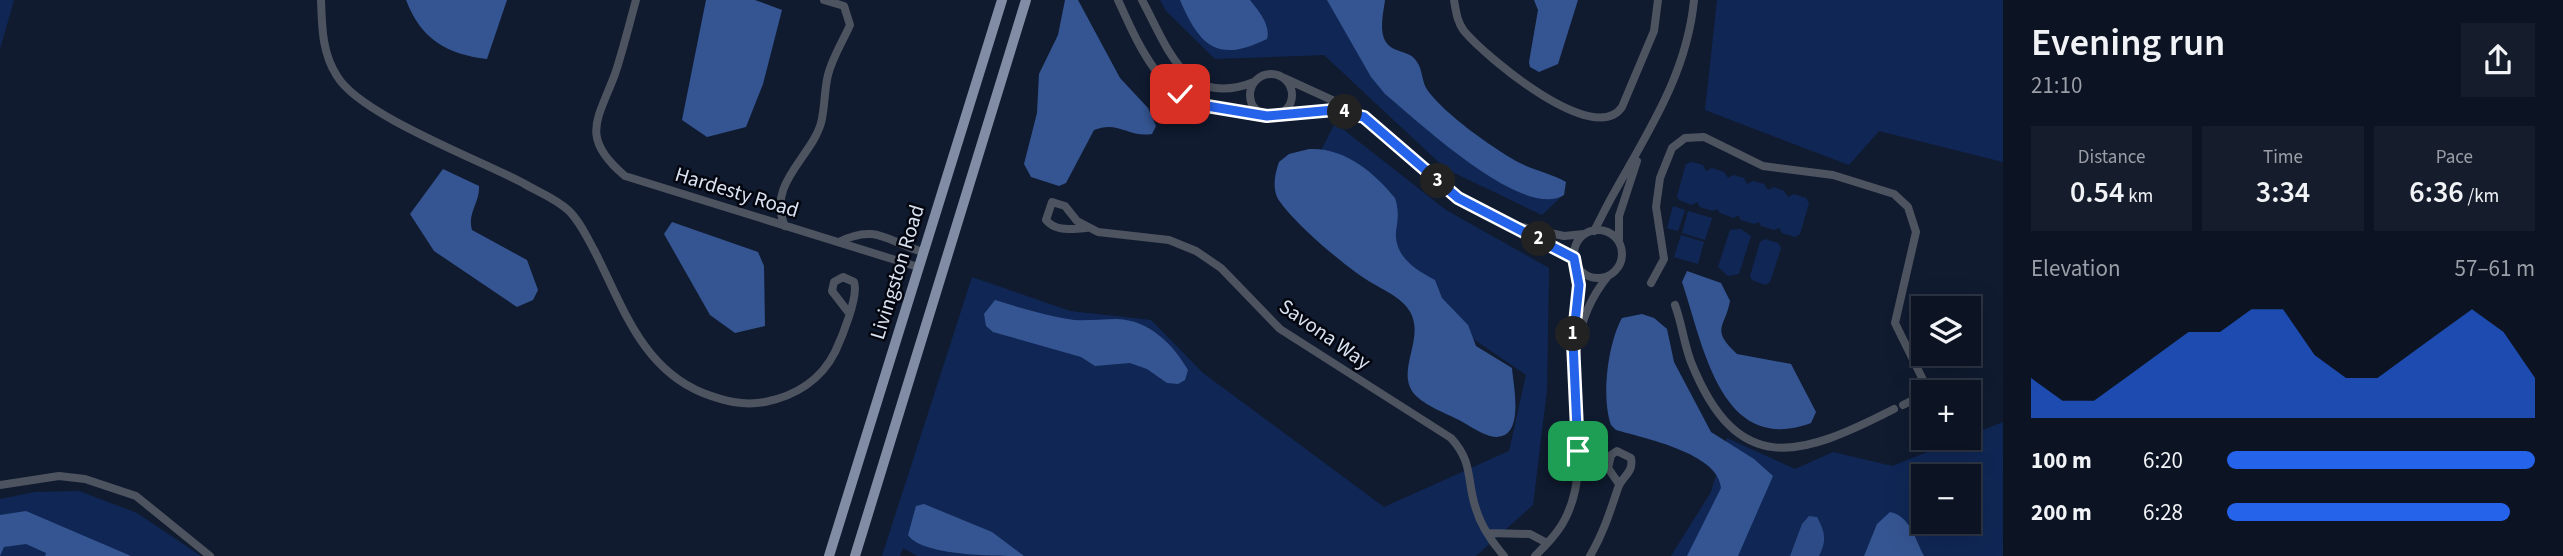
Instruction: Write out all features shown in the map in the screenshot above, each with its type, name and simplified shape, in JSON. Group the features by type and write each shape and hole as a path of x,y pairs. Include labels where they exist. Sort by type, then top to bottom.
{"main road":[{"name":"Livingston Road","path":"829,556 1002,0"},
{"path":"855,556 1026,0"}],"street":[{"path":"321,0 324,46 337,78 355,98 475,158 569,211 587,237 628,323 644,347 660,364 693,389 726,402 754,404 781,399 802,388 830,361 849,313"},
{"name":"Hardesty Road","path":"636,0 614,75 597,114 599,147 611,164 625,176 918,267"},
{"path":"785,226 781,216 788,174 814,141 821,121 829,71 850,25 844,6 824,0"},
{"path":"1118,0 1148,59 1168,85 1190,100 1207,106 1273,116 1334,110 1364,117"},
{"path":"1142,0 1178,68 1188,77 1214,88 1234,88 1271,74 1364,117 1458,198 1575,262 1587,276 1608,276 1615,272 1622,258 1619,216 1642,145"},
{"path":"1454,0 1457,20 1464,30 1517,78 1550,99 1601,119 1616,115 1622,107 1654,32 1658,0"},
{"path":"1535,556 1565,519 1577,476 1573,319 1579,285 1575,262 1576,244 1590,232 1659,117 1680,66 1692,23 1694,0"},
{"path":"1273,116 1290,104 1292,90 1284,78"},
{"path":"1254,82 1250,99 1261,114"},
{"path":"1651,284 1664,259 1656,207 1660,178 1672,148 1685,138 1704,137 1763,166 1833,175 1894,194 1912,214 1916,232 1895,323 1923,380"},
{"name":"Savona Way","path":"1086,228 1065,206 1052,202 1048,207 1046,219 1050,225 1066,230 1086,228 1169,240 1196,251 1221,268 1280,329 1451,438 1463,451 1469,467 1475,506 1504,556"},
{"path":"1505,223 1564,236 1590,232 1608,233 1619,243"},
{"path":"839,242 858,234 875,233 923,252"},
{"path":"1575,357 1591,305 1608,276"},
{"path":"1675,305 1691,361 1711,403 1728,425 1751,440 1774,447 1809,446 1840,437 1894,409"},
{"path":"1903,405 1911,401"},
{"path":"0,485 59,477 85,480 136,496 210,556"},
{"path":"1590,556 1611,514 1619,485"},
{"path":"1489,534 1530,534 1547,543"}],"shaded area":[{"path":"0,0 14,0 0,49"},
{"path":"406,0 507,0 487,59 459,53 437,42 419,25"},
{"path":"706,0 755,0 782,10 763,84 746,127 707,137 682,120"},
{"path":"1065,0 1078,0 1120,78 1148,108 1156,126 1152,134 1144,135 1110,127 1094,130 1066,183 1059,186 1031,177 1024,164 1037,113 1039,74 1058,35"},
{"path":"1160,0 1370,0 1388,66 1464,140 1560,198 1542,215 1446,169 1324,55 1215,59 1166,11"},
{"path":"1180,0 1250,0 1266,24 1267,39 1236,50 1223,50 1213,46 1195,29"},
{"path":"1327,0 1385,0 1382,27 1385,40 1394,49 1415,59 1428,91 1436,100 1469,129 1505,155 1566,182 1564,195 1546,199 1523,194 1471,164 1445,144 1385,94 1371,77"},
{"path":"1534,0 1578,0 1558,64 1539,72 1530,67 1529,62 1538,10"},
{"path":"1717,0 2003,0 2003,162 1879,131 1849,165 1705,110"},
{"path":"1335,123 1446,210 1549,268 1547,390 1533,505 1476,556 917,556 903,548 900,556 882,556 972,277 1070,311 1151,320 1203,373 1384,507 1509,451 1526,375 1472,338 1312,168"},
{"path":"1322,149 1346,157 1378,179 1395,198 1398,214 1396,240 1402,255 1414,267 1435,280 1442,298 1468,325 1476,346 1512,368 1515,411 1509,431 1502,436 1486,435 1416,396 1408,381 1414,325 1404,304 1354,271 1318,242 1278,199 1275,180 1279,162 1289,154"},
{"path":"1692,162 1703,165 1706,171 1712,168 1724,172 1728,178 1733,175 1744,178 1747,184 1753,181 1764,184 1768,190 1774,187 1784,191 1788,197 1794,194 1806,198 1809,203 1800,234 1795,237 1782,233 1779,228 1774,230 1761,226 1759,222 1754,224 1741,220 1738,215 1734,218 1720,213 1717,209 1713,211 1700,207 1697,202 1692,205 1679,200 1677,196 1686,164"},
{"path":"443,169 479,186 471,218 472,230 527,260 538,290 533,300 517,307 434,251 410,214"},
{"path":"1673,206 1685,210 1678,231 1667,228"},
{"path":"1688,211 1712,218 1705,240 1682,233"},
{"path":"672,222 758,252 764,266 765,326 735,333 710,315 664,234"},
{"path":"1741,229 1751,236 1739,274 1728,276 1718,267 1730,230"},
{"path":"1681,235 1704,242 1698,264 1674,257"},
{"path":"1765,239 1778,243 1781,248 1770,282 1765,285 1752,280 1750,276 1760,242"},
{"path":"1687,271 1721,283 1730,301 1722,333 1737,354 1791,364 1816,412 1811,423 1780,429 1755,424 1736,409 1720,388 1698,335 1682,282"},
{"path":"995,300 1074,320 1117,319 1139,324 1159,335 1175,351 1188,370 1185,380 1178,384 1167,383 1147,369 1130,363 1095,366 1081,357 993,332 986,326 984,314"},
{"path":"1642,314 1654,318 1667,329 1674,362 1711,432 1754,459 1773,476 1738,556 1687,556 1721,488 1717,476 1708,465 1678,449 1616,430 1611,425 1606,385 1613,341 1622,318"},
{"path":"2003,422 2003,556 1671,556 1711,492 1727,438 1795,469 1833,452 1892,466 1932,450 1981,450 1981,431"},
{"path":"79,491 137,513 201,556 0,556 0,499 35,492"},
{"path":"924,504 992,532 1024,556 943,551 916,542 908,535 916,506"},
{"path":"26,511 131,556 45,556 46,553 26,544 4,547 0,556 0,515"},
{"path":"1890,512 1897,514 1907,523 1924,556 1864,556 1877,524"},
{"path":"1809,516 1817,517 1823,532 1824,541 1819,556 1790,556 1802,524"}],"route":[{"path":"1180,94 1207,106 1238,109 1267,116 1334,110 1364,117 1458,198 1490,217 1574,258 1579,278 1573,319 1573,383 1578,451"}]}
